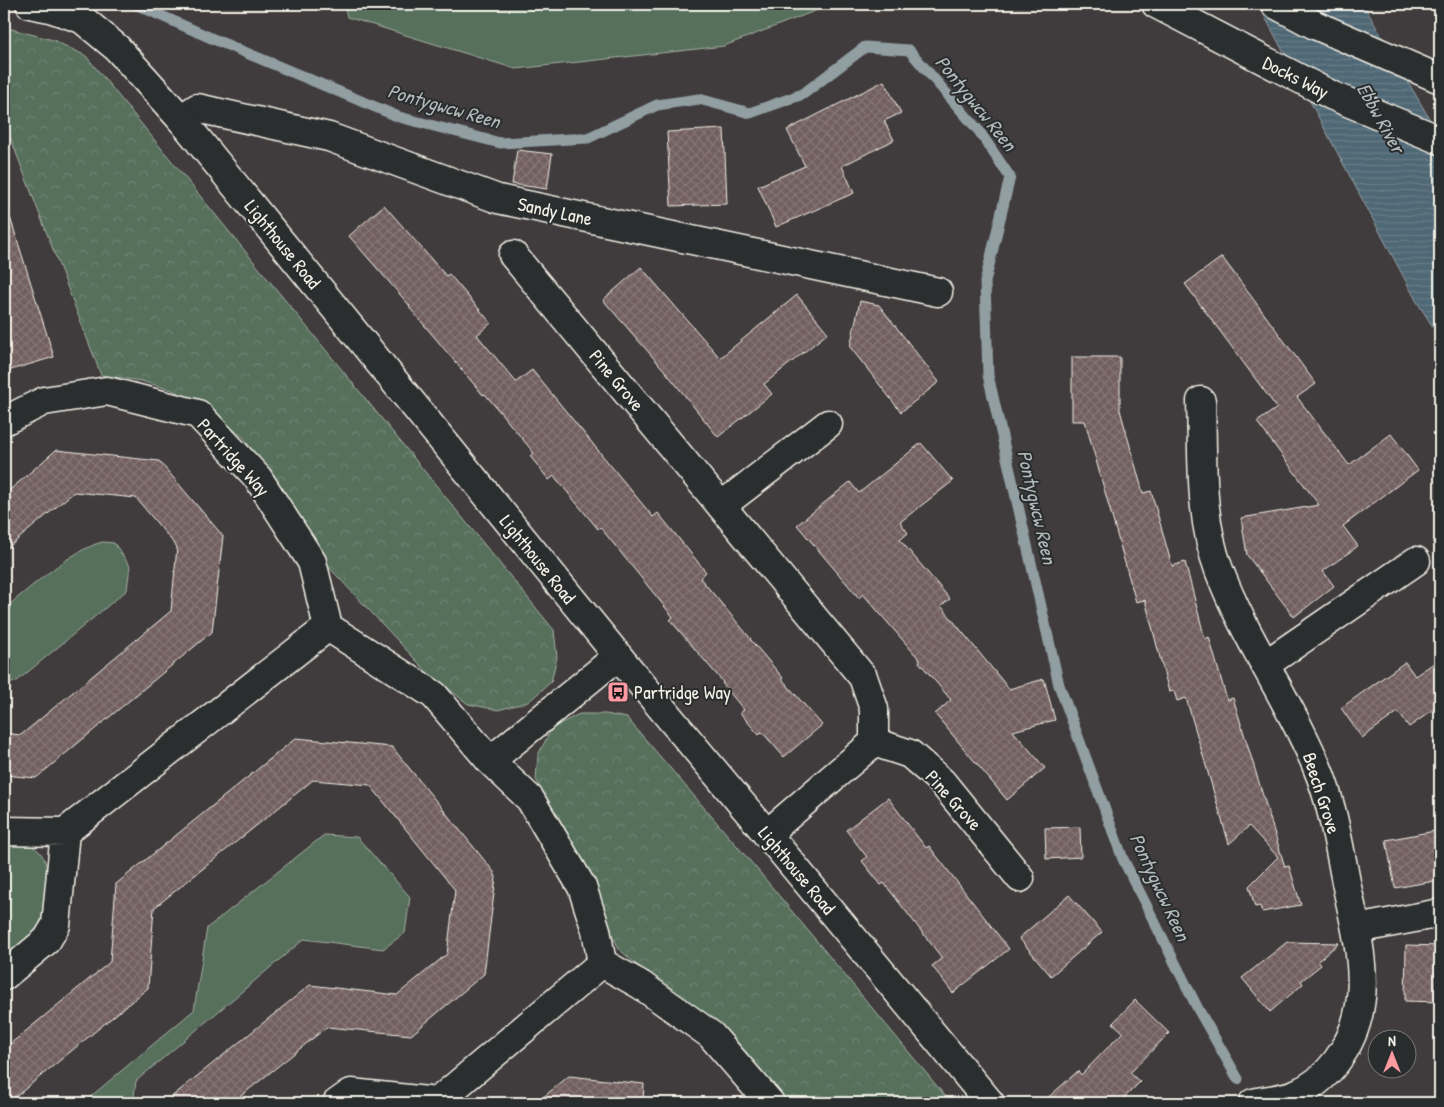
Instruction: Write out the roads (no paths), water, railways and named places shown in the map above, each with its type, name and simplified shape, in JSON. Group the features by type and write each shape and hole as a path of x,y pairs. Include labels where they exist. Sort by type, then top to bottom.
{"street":[{"name":"Lighthouse Road","path":"30,4 86,11 181,119 618,656 990,1103"},
{"name":"Docks Way","path":"1157,4 1333,96 1440,140"},
{"path":"1275,4 1315,25 1433,76"},
{"name":"Sandy Lane","path":"181,119 198,108 329,137 498,199 938,292"},
{"name":"Pine Grove","path":"513,255 863,677 874,709 874,742 910,754 942,782 1020,878"},
{"name":"Partridge Way","path":"4,421 44,401 107,391 198,414 258,478 312,562 328,627"},
{"name":"Beech Grove","path":"1201,401 1204,490 1208,529 1219,569 1233,602 1317,767 1334,823 1357,929 1362,980 1361,1005 1355,1031 1346,1049 1330,1070 1314,1084 1295,1094 1252,1103"},
{"path":"720,506 828,424"},
{"path":"1266,664 1416,561"},
{"path":"4,831 65,832 328,627 434,695 490,761 530,799 582,887 596,930 602,963"},
{"path":"490,761 618,656"},
{"path":"767,834 874,742"},
{"path":"4,976 47,940 56,925 65,832"},
{"path":"1357,929 1440,913"},
{"path":"337,1103 351,1093 438,1103 602,963"},
{"path":"602,963 641,985 711,1035 770,1103"}],"water":[{"name":"Ebbw River","path":"1258,4 1363,4 1440,137 1440,338 1417,302"}],"waterway":[{"name":"Pontygwcw Reen","path":"135,4 399,117 500,143 588,138 657,105 699,99 750,113 803,94 865,47 909,50 979,131 1010,177 985,282 988,375 1059,685 1123,859 1198,1009 1238,1079"}],"place":[{"name":"Partridge Way","path":"618,692"}]}
